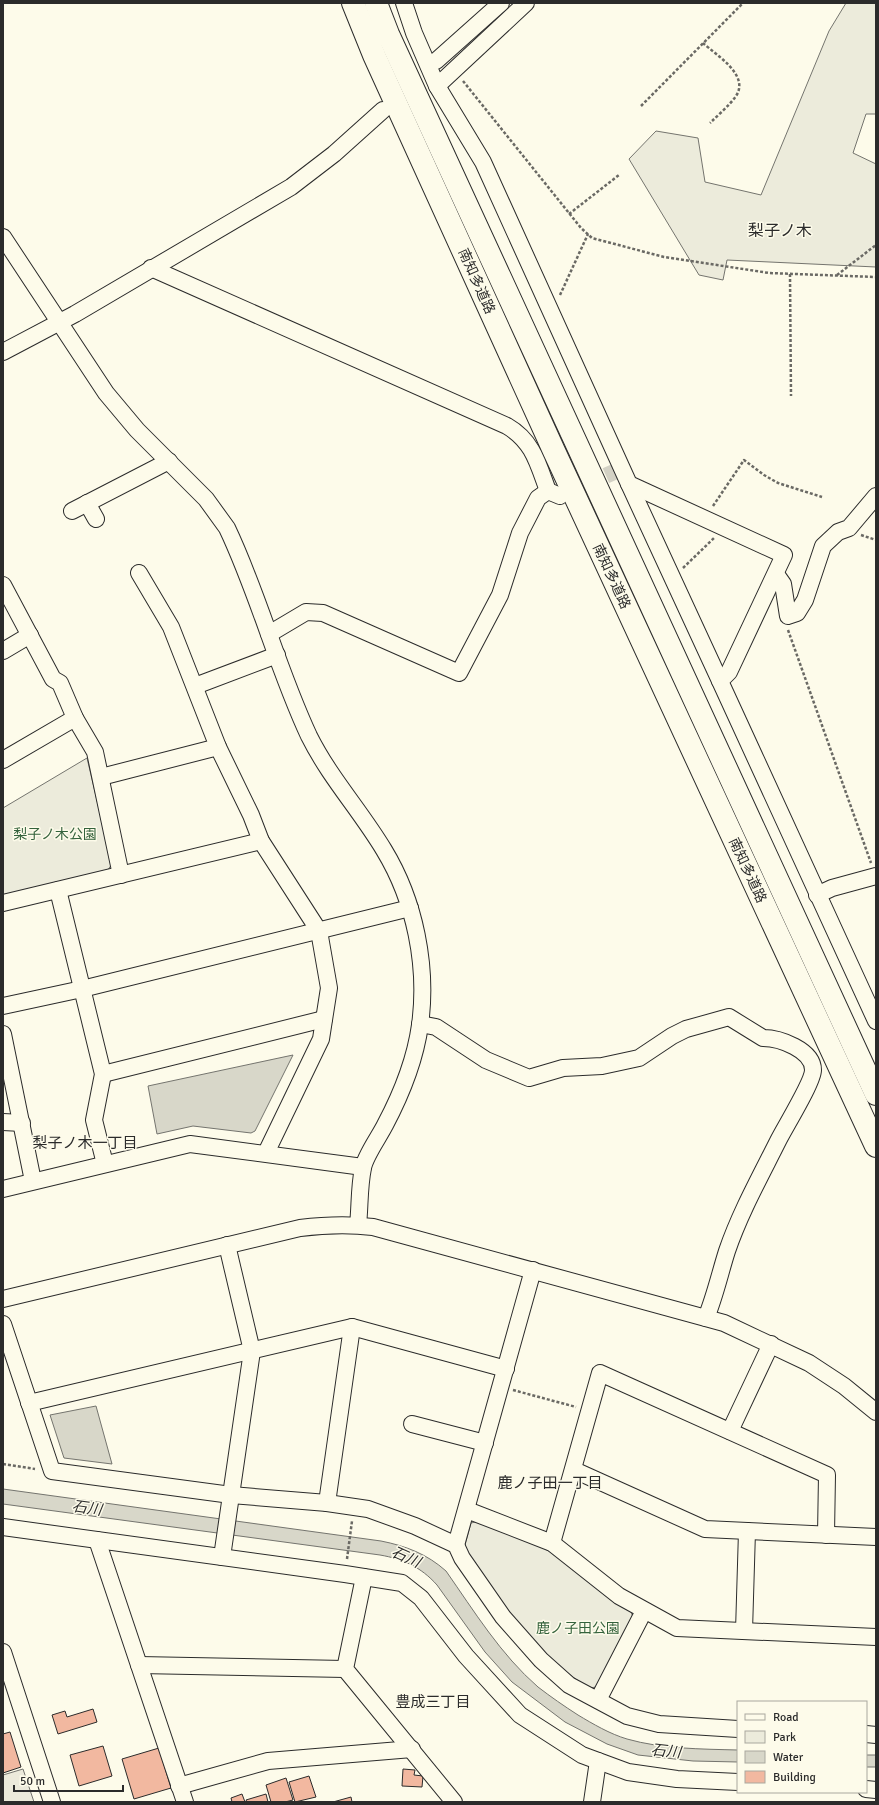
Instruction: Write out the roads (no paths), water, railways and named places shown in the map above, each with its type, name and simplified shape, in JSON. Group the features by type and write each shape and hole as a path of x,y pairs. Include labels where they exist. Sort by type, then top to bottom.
{"highway":[{"name":"南知多道路","path":"353,3 378,62 551,444 876,1146"},
{"name":"南知多道路","path":"376,3 388,34 562,414 876,1094"}],"street":[{"path":"404,3 414,33 437,86 483,162 817,895 876,1021"},
{"path":"436,61 501,3"},
{"path":"437,86 526,3"},
{"path":"3,352 58,323 291,187 334,154 383,110"},
{"path":"4,240 106,393 137,430 206,499 227,528 313,743 341,791 384,850 400,881 410,908 417,937 421,971 420,1024 410,1070 402,1093 363,1167 358,1225"},
{"path":"151,268 518,432 526,440 554,494 538,498 520,533 500,595 459,673 323,613 306,612 269,634"},
{"path":"72,511 169,462"},
{"path":"629,484 784,555 729,672 720,682"},
{"path":"776,574 783,584 788,616 797,613 806,600 823,546 838,532 848,528 876,496"},
{"path":"88,503 96,519"},
{"path":"139,572 171,627 218,747 252,816 261,841 319,931 329,988 321,1039 266,1154"},
{"path":"3,585 53,679 60,683 75,718 95,752 121,875"},
{"path":"3,651 30,635"},
{"path":"195,686 277,655"},
{"path":"3,760 75,718"},
{"path":"101,777 218,747"},
{"path":"3,903 261,841"},
{"path":"817,895 832,888 876,876"},
{"path":"58,890 103,1074 94,1120 105,1164"},
{"path":"3,1006 82,989 410,908"},
{"path":"420,1024 436,1027 486,1060 529,1078 563,1068 602,1066 639,1058 672,1036 686,1029 729,1016 763,1038 770,1038 804,1051 809,1057 813,1070 803,1097 789,1119 747,1202 727,1252 720,1280 706,1318"},
{"path":"103,1074 324,1019"},
{"path":"3,1034 33,1181"},
{"path":"3,1122 22,1123"},
{"path":"3,1189 190,1144 363,1167"},
{"path":"3,1299 300,1228 328,1225 358,1225 373,1227 724,1323 809,1363 844,1386 876,1412"},
{"path":"222,1557 252,1351 227,1245"},
{"path":"456,1545 533,1270"},
{"path":"3,1324 52,1471 231,1498 327,1502 368,1509 415,1526 456,1545 462,1558 503,1617 541,1660 569,1684 627,1716 659,1724 737,1730"},
{"path":"29,1403 352,1327 506,1369"},
{"path":"327,1502 352,1327"},
{"path":"730,1431 771,1344"},
{"path":"552,1543 574,1470 600,1372 827,1476 826,1535"},
{"path":"412,1424 485,1443"},
{"path":"574,1470 705,1530 876,1537"},
{"path":"467,1510 552,1543 619,1596 677,1628 876,1636"},
{"path":"3,1527 402,1583 421,1598 466,1656 520,1716 582,1755 628,1772 677,1779 737,1782"},
{"path":"744,1631 747,1531"},
{"path":"98,1540 185,1802"},
{"path":"345,1669 364,1577"},
{"path":"598,1700 644,1611"},
{"path":"3,1652 52,1802"},
{"path":"139,1665 345,1669 412,1748 454,1802"},
{"path":"180,1786 268,1761 412,1748"},
{"path":"592,1802 598,1761"}],"water":[{"path":"293,1055 255,1131 251,1133 193,1126 157,1134 148,1086"},
{"path":"96,1406 112,1464 64,1458 50,1415"},
{"name":"石川","path":"3,1489 381,1541 408,1548 424,1555 446,1571 500,1647 512,1661 538,1687 578,1715 614,1734 640,1742 682,1748 737,1750 737,1762 693,1761 638,1755 607,1744 565,1722 512,1682 485,1652 437,1585 425,1573 396,1559 380,1555 3,1504"},
{"path":"867,1755 876,1755 876,1767 867,1767"}],"tunnel":[{"path":"562,495 621,469"}],"district":[{"name":"梨子ノ木","path":"780,230"},
{"name":"梨子ノ木一丁目","path":"85,1143"},
{"name":"鹿ノ子田一丁目","path":"550,1483"},
{"name":"豊成三丁目","path":"433,1702"}],"park label":[{"name":"梨子ノ木公園","path":"55,834"},
{"name":"鹿ノ子田公園","path":"578,1628"}]}
